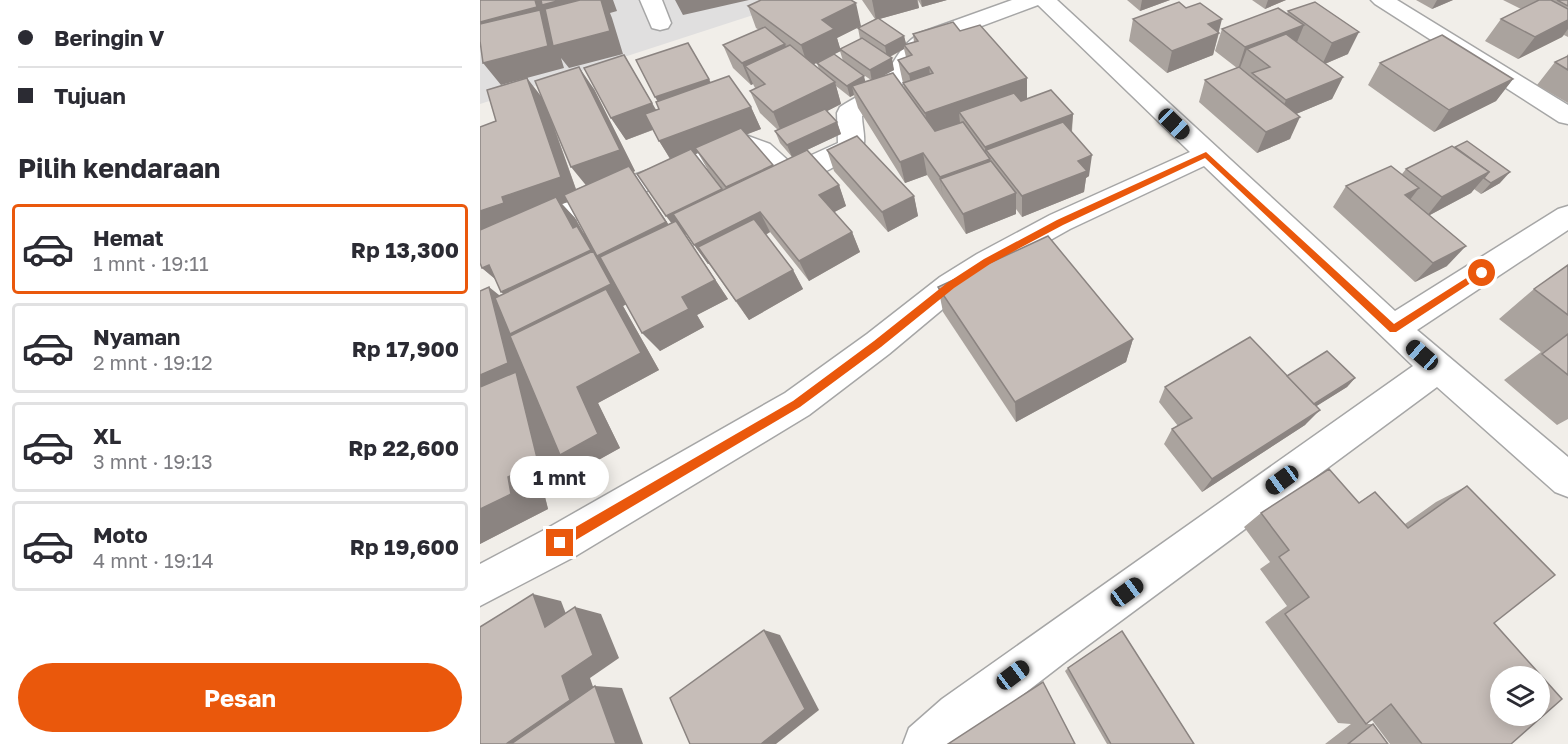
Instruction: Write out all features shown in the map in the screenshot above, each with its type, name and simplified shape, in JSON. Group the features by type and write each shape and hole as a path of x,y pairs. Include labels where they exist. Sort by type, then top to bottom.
{"street":[{"path":"651,0 660,23"},
{"path":"480,251 606,195 748,145 755,146 787,173 795,174 847,149 851,140 849,113 887,87 906,53 914,46 928,38 1032,0"},
{"path":"1045,0 1206,155 1393,329 1568,480"},
{"path":"1382,0 1568,116"},
{"path":"480,586 560,543 797,404 878,344 951,285 987,262 1060,222 1206,155"},
{"path":"1393,329 1568,216"},
{"path":"925,744 958,715 1049,648 1437,368"}],"shaded area":[{"path":"480,0 799,0 480,104"}],"building":[{"path":"480,0 535,0 537,7 480,22"},
{"path":"541,0 561,0 542,5"},
{"path":"580,0 601,0 610,31 553,46 545,9"},
{"path":"761,0 851,0 856,3 822,20 834,29 801,45 748,6"},
{"path":"1539,0 1551,0 1568,9 1568,20 1535,37 1501,19"},
{"path":"1557,0 1568,0 1568,6"},
{"path":"1179,2 1186,8 1200,3 1222,19 1208,24 1219,33 1172,51 1133,19"},
{"path":"1315,2 1359,32 1332,43 1288,11"},
{"path":"1278,8 1304,25 1245,47 1222,29"},
{"path":"540,10 548,46 483,63 480,24"},
{"path":"878,18 904,36 885,46 858,28"},
{"path":"953,22 960,31 980,25 1027,78 925,113 903,83 933,73 929,67 909,74 898,60 912,55 904,45 918,41 913,34"},
{"path":"765,27 785,44 742,63 723,45"},
{"path":"1286,34 1343,77 1286,100 1252,73 1270,67 1247,49"},
{"path":"1442,35 1513,79 1449,110 1380,63"},
{"path":"862,38 892,58 870,70 840,49"},
{"path":"688,43 709,79 655,97 636,60"},
{"path":"790,45 835,82 773,112 750,91 765,84 745,66"},
{"path":"834,54 864,76 847,86 817,63"},
{"path":"624,55 652,103 611,118 584,68"},
{"path":"1568,56 1568,70 1555,62"},
{"path":"579,67 620,150 571,167 535,81"},
{"path":"1239,67 1300,117 1266,132 1205,80"},
{"path":"893,73 935,131 963,122 990,159 940,177 923,153 900,162 852,86"},
{"path":"729,76 751,107 659,141 645,114 659,109 656,102"},
{"path":"527,78 561,177 502,197 504,203 480,211 480,127 496,121 487,90"},
{"path":"1051,90 1073,114 985,147 959,112 1014,93 1021,101"},
{"path":"825,109 837,122 787,145 775,131"},
{"path":"1063,122 1092,155 1078,161 1087,171 1022,196 986,150"},
{"path":"741,128 773,165 726,187 695,148"},
{"path":"857,136 914,196 882,212 827,150"},
{"path":"1467,141 1510,172 1491,183 1484,178 1489,172 1455,147"},
{"path":"1452,146 1489,172 1442,197 1406,169"},
{"path":"691,149 722,189 666,216 637,174"},
{"path":"807,150 839,185 819,195 852,232 799,261 760,212 694,245 673,214"},
{"path":"991,161 1016,193 963,214 940,179"},
{"path":"629,166 666,222 597,256 564,195"},
{"path":"1391,166 1419,188 1405,195 1466,246 1433,263 1346,186"},
{"path":"556,197 573,228 577,226 591,250 501,292 489,265 482,268 480,263 480,230"},
{"path":"754,219 793,270 736,301 698,247"},
{"path":"676,221 715,280 682,297 689,309 642,333 600,257"},
{"path":"1048,236 1133,339 1015,402 938,287"},
{"path":"593,251 611,284 510,334 495,298"},
{"path":"1568,265 1568,315 1534,289"},
{"path":"489,287 508,363 480,375 480,291"},
{"path":"606,289 641,353 577,387 598,434 560,455 510,336"},
{"path":"1568,334 1568,375 1542,354"},
{"path":"1250,337 1320,410 1212,479 1172,429 1192,418 1165,387"},
{"path":"1327,351 1355,378 1314,404 1287,376"},
{"path":"516,372 538,462 508,477 511,494 480,509 480,387"},
{"path":"1329,469 1359,503 1375,492 1408,528 1467,486 1555,575 1494,623 1532,666 1490,666 1490,726 1531,726 1511,744 1422,744 1391,704 1366,724 1285,614 1309,597 1279,557 1289,550 1261,513"},
{"path":"533,594 545,627 575,607 593,655 562,676 570,700 506,744 480,744 480,627"},
{"path":"764,630 805,709 761,744 690,744 670,698"},
{"path":"1122,631 1194,744 1111,744 1068,668"},
{"path":"1043,682 1075,744 948,744"},
{"path":"595,686 616,744 511,744"},
{"path":"1550,686 1562,699 1550,710"},
{"path":"1373,724 1388,744 1348,744"}],"route":[{"path":"560,543 797,404 878,344 951,285 987,262 1060,222 1206,155 1393,329 1482,273"}]}
